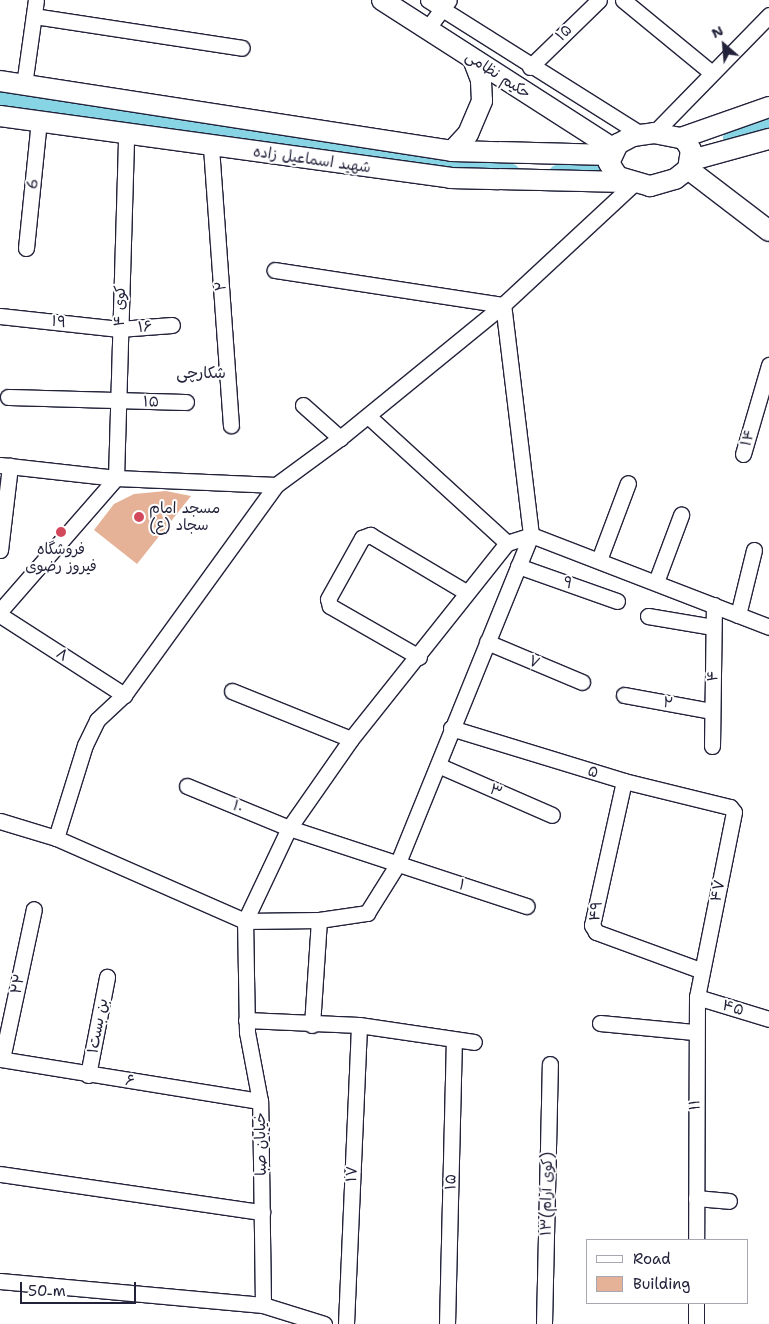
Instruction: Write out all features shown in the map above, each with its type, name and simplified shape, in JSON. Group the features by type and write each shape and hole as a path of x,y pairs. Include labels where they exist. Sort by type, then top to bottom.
{"street":[{"path":"24,85 36,0"},
{"name":"حکیم نظامی","path":"382,0 612,152"},
{"path":"428,0 445,5 530,67 648,134"},
{"name":"۱۵","path":"530,67 599,0"},
{"path":"623,0 712,73"},
{"path":"427,29 445,5"},
{"path":"648,134 769,15"},
{"path":"34,16 242,48"},
{"path":"452,151 468,134 482,101 481,80 473,59"},
{"name":"شهید اسماعیل زاده","path":"0,81 452,151 612,152"},
{"path":"769,108 681,138 648,134 625,139 612,152 614,173 629,183 661,184 690,165 769,139"},
{"name":"شهید اسماعیل زاده","path":"0,116 211,147 450,178 629,183"},
{"name":"6","path":"26,248 39,121"},
{"name":"کوی ۴","path":"116,478 116,401 126,134"},
{"path":"681,138 689,146 690,165 769,231"},
{"name":"۲","path":"211,147 231,425"},
{"path":"56,838 85,745 97,720 124,695 276,484 368,416 504,304 629,183"},
{"path":"276,270 504,304"},
{"path":"0,821 56,838 244,921 319,920 367,913 398,865 440,766 451,728 531,535 504,304"},
{"name":"۱۹","path":"0,316 119,329"},
{"name":"۱۶","path":"119,329 172,325"},
{"name":"۱۴","path":"743,454 769,365"},
{"name":"۱۵","path":"8,397 186,402"},
{"path":"303,405 340,438"},
{"path":"368,416 507,543"},
{"path":"0,550 5,465 116,478 276,484"},
{"path":"0,611 116,478"},
{"path":"599,560 628,483"},
{"path":"656,582 681,514"},
{"path":"419,657 330,606 328,599 362,538 370,535 466,592"},
{"path":"244,921 289,828 352,739 419,657 466,592 507,543 531,535 769,627"},
{"path":"738,615 754,550"},
{"name":"۹","path":"518,566 617,601"},
{"name":"۴","path":"712,746 714,605"},
{"name":"۸","path":"0,616 124,695"},
{"path":"648,616 714,627"},
{"name":"۷","path":"487,642 582,682"},
{"path":"232,691 352,739"},
{"name":"۲","path":"624,695 712,711"},
{"name":"۵","path":"451,728 624,781 730,807 734,812"},
{"name":"۳","path":"440,766 552,816"},
{"name":"۴۹","path":"624,781 592,925 596,932 700,970"},
{"name":"۱۰","path":"187,786 289,828 398,865"},
{"name":"۴۷","path":"700,970 734,812"},
{"name":"۱","path":"398,865 526,906"},
{"name":"۲۲","path":"1,1059 34,908"},
{"path":"312,1025 319,920"},
{"name":"خیابان صبا","path":"244,921 246,1020 260,1101 262,1305"},
{"name":"۱۱","path":"696,1239 694,1032 700,970"},
{"name":"بن بست۱","path":"88,1075 107,977"},
{"name":"۴۵","path":"697,998 769,1019"},
{"path":"246,1020 312,1025 359,1025 474,1042"},
{"path":"600,1023 694,1032"},
{"name":"۱۷","path":"346,1324 359,1025"},
{"name":"۱۵","path":"447,1324 454,1040"},
{"name":"۶","path":"1,1059 88,1075 260,1101"},
{"name":"۱۳(کوی آرام)","path":"544,1324 550,1064"},
{"path":"0,1174 262,1212"},
{"path":"696,1198 729,1200"},
{"path":"0,1281 262,1305 324,1324"},
{"path":"696,1304 696,1324"}],"building":[{"name":"مسجد امام سجاد (ع)","path":"166,491 191,496 137,564 94,530 114,504 134,494"}],"waterway":[{"path":"0,98 512,172"},
{"path":"731,138 769,125"},
{"path":"557,173 604,168"}],"place":[{"name":"مسجد امام سجاد (ع)","path":"139,517"},
{"name":"فروشگاه فیروز رضوی","path":"61,532"}],"district":[{"name":"شکارچی","path":"201,373"}]}
